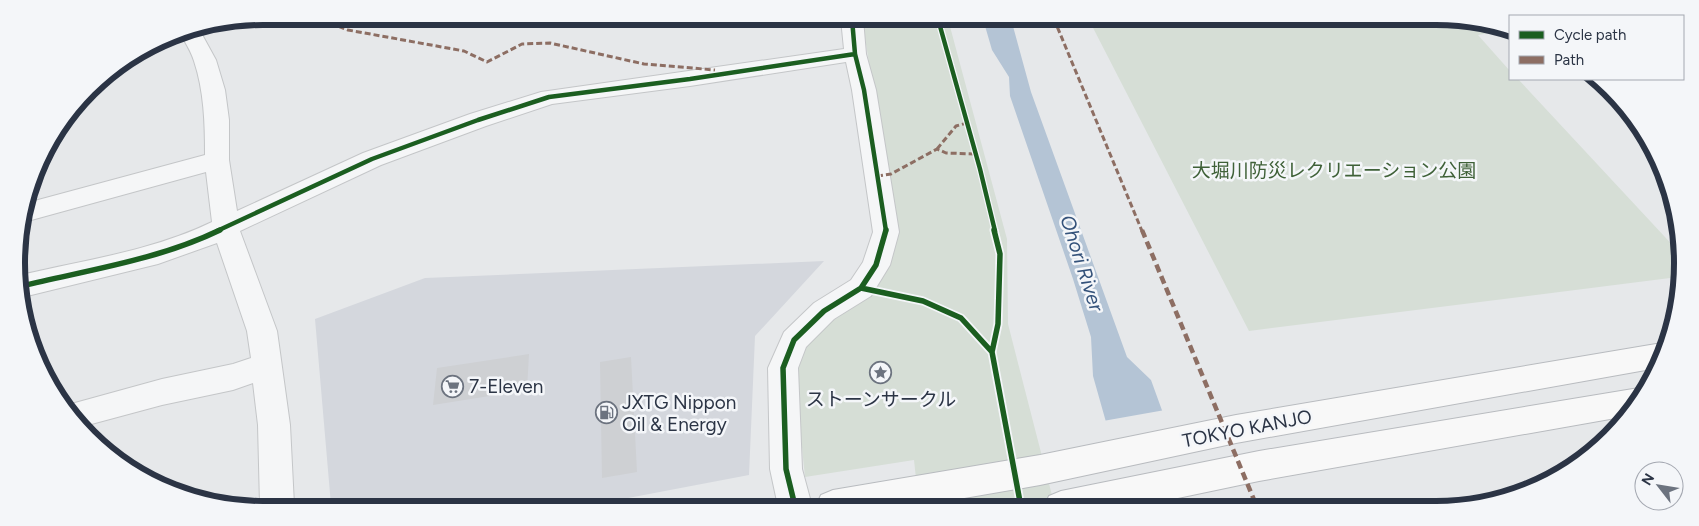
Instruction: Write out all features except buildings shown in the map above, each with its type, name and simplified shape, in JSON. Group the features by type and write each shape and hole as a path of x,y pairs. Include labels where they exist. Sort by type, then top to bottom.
{"highway":[{"name":"TOKYO KANJO","path":"862,501 1040,470 1236,429 1655,356"},
{"path":"1090,501 1259,466 1629,403"}],"street":[{"path":"794,501 786,469 783,368 794,340 824,311 862,288 876,265 886,232 864,90 855,54 853,25"},
{"path":"192,36 205,60 218,120 217,160 226,229 262,331 274,425 277,501"},
{"path":"26,285 158,254 197,242 311,186 372,159 478,120 549,97 690,79 855,54"},
{"path":"31,211 217,160"},
{"path":"79,414 162,392 233,377 267,365"}],"shaded area":[{"path":"824,261 755,336 749,475 612,501 331,501 315,319 425,278"}],"green space":[{"path":"863,25 950,25 1007,239 1008,324 1053,501 918,501 914,460 805,477 794,368 811,335 855,306 895,226"},
{"name":"大堀川防災レクリエーション公園","path":"1092,25 1436,25 1467,27 1494,32 1478,35 1509,70 1509,80 1519,80 1673,246 1673,278 1249,331"}],"water":[{"name":"Ohori River","path":"985,25 1013,25 1031,92 1127,357 1151,380 1195,501 1128,501 1093,376 1091,337 1010,96 1009,77 992,50"}],"pier":[{"path":"1165,410 1198,501 1125,501 1103,421"}],"marked path":[{"path":"335,25 348,30 464,51 487,62 522,44 550,43 644,64 715,70"},
{"path":"1056,25 1255,501"},
{"path":"937,149 956,126 967,123"},
{"path":"877,176 891,174 937,149 946,153 976,154"}],"cycle path":[{"path":"794,501 786,469 783,368 794,340 824,311 861,288 876,265 886,232 864,90 855,54 853,25"},
{"path":"940,25 980,169 1000,254 998,324 992,352 1020,501"},
{"path":"26,285 158,254 197,241 372,159 478,120 549,97 690,79 855,54"},
{"path":"861,288 923,301 961,318 992,352"}],"place":[{"name":"ストーンサークル","path":"881,373"},
{"name":"7-Eleven","path":"453,386"},
{"name":"JXTG Nippon Oil & Energy","path":"606,413"}]}
